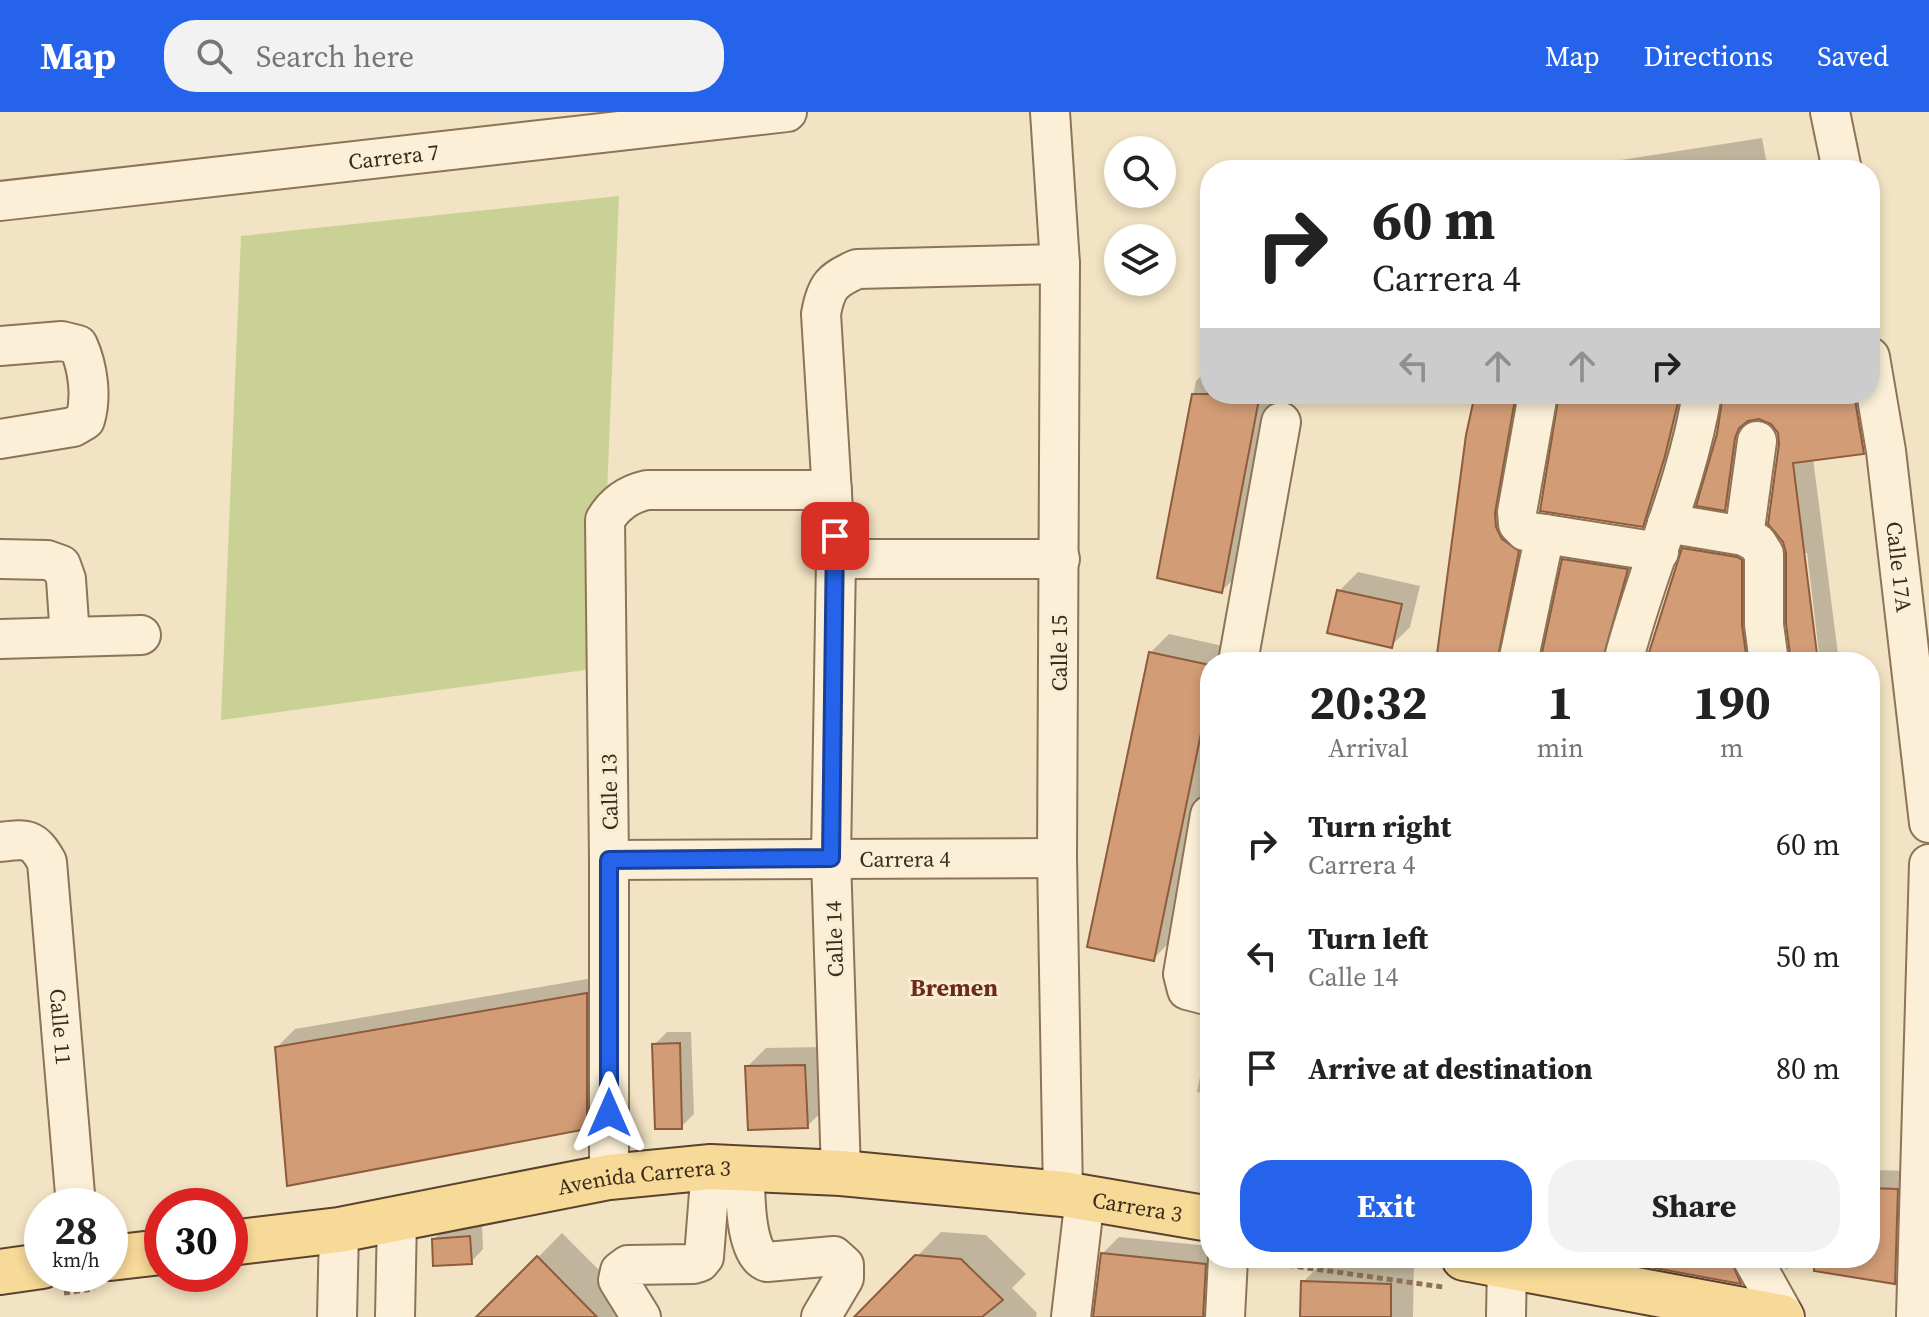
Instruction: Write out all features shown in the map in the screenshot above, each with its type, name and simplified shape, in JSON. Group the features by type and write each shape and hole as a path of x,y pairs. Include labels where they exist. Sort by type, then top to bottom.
{"main road":[{"name":"Avenida Carrera 3","path":"248,1241 339,1230 609,1177 728,1168 841,1173 1074,1196"},
{"name":"Carrera 3","path":"1074,1196 1200,1217"},
{"path":"1454,1272 1480,1268"},
{"path":"1528,1268 1783,1317"},
{"path":"0,1272 24,1269"}],"street":[{"name":"Carrera 7","path":"0,201 787,112"},
{"name":"Calle 15","path":"1050,112 1060,264 1057,858 1074,1196 1071,1317"},
{"path":"1830,112 1840,160"},
{"name":"Calle 14","path":"841,1173 831,858 836,559 821,314 825,293 837,278 857,269 1060,264"},
{"path":"0,346 62,341 78,345 85,360 89,407 85,420 73,427 0,439"},
{"path":"1536,404 1518,524 1525,531 1545,534 1663,538 1744,536 1757,543 1764,554 1764,625 1768,652"},
{"path":"1625,652 1634,617 1663,538 1700,404"},
{"name":"Calle 17A","path":"1878,404 1890,481 1929,823"},
{"path":"1240,652 1281,422"},
{"path":"1744,536 1757,441"},
{"name":"Calle 13","path":"609,1177 605,520 613,506 647,490 832,490"},
{"path":"1520,652 1545,534"},
{"path":"0,559 47,560 61,565 66,579 70,637"},
{"path":"836,559 1060,559"},
{"path":"0,639 141,635"},
{"name":"Calle 11","path":"0,842 24,839 40,849 47,862 74,1188"},
{"name":"Carrera 4","path":"609,860 1057,858"},
{"path":"1916,1317 1929,864"},
{"path":"1200,874 1183,974 1187,990 1200,993"},
{"path":"641,1317 618,1280 620,1271 628,1265 700,1262 704,1257 707,1231 728,1168"},
{"path":"728,1168 745,1196 750,1238 759,1260 767,1262 834,1256 844,1265 844,1278 821,1317"},
{"path":"395,1317 397,1218"},
{"path":"337,1317 339,1230"},
{"path":"1225,1317 1239,1268"},
{"path":"1506,1317 1507,1268"},
{"path":"1757,1268 1783,1317"}],"path":[{"path":"1388,1268 1454,1272"}],"green space":[{"path":"619,196 600,668 221,720 241,236"}],"building":[{"path":"1192,394 1200,394 1200,404 1258,404 1222,593 1157,578"},
{"path":"1473,404 1514,404 1495,513 1496,527 1502,539 1519,551 1499,652 1437,652"},
{"path":"1557,404 1678,404 1643,527 1540,511"},
{"path":"1722,404 1856,404 1864,454 1793,463 1817,652 1790,652 1786,624 1786,553 1783,542 1768,524 1778,433 1771,424 1759,419 1748,421 1739,428 1725,511 1696,506 1717,434"},
{"path":"1682,548 1742,560 1742,625 1746,652 1649,652"},
{"path":"1562,559 1628,569 1605,652 1542,652"},
{"path":"1337,590 1402,604 1392,648 1327,633"},
{"path":"1149,652 1200,663 1200,738 1154,961 1087,947"},
{"path":"587,993 587,1129 287,1186 275,1047"},
{"path":"680,1043 682,1129 655,1129 652,1044"},
{"path":"805,1065 808,1128 748,1130 745,1066"},
{"path":"1880,1188 1898,1189 1895,1284 1814,1271 1814,1268 1880,1268"},
{"path":"470,1236 472,1264 433,1266 432,1239"},
{"path":"1101,1253 1200,1263 1200,1268 1206,1268 1203,1317 1093,1317"},
{"path":"915,1255 961,1259 1003,1300 982,1317 854,1317"},
{"path":"537,1256 597,1317 476,1317"},
{"path":"1655,1268 1734,1268 1741,1284"},
{"path":"1301,1281 1391,1284 1391,1317 1300,1317"}],"district":[{"name":"Bremen","path":"954,988"}],"route":[{"path":"609,1113 609,860 831,858 835,536"}]}
